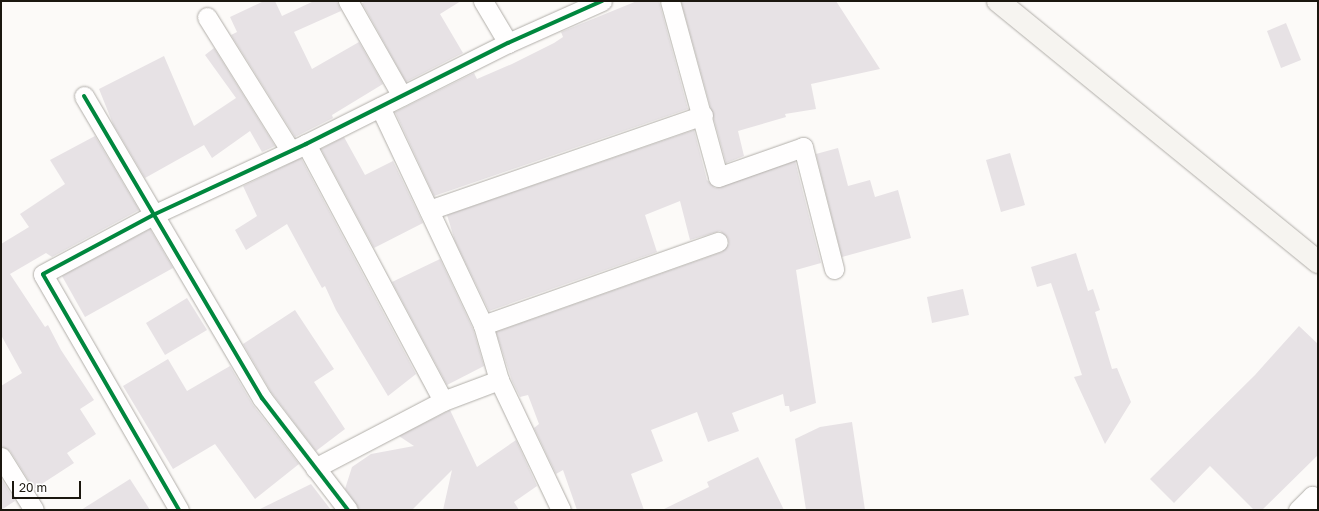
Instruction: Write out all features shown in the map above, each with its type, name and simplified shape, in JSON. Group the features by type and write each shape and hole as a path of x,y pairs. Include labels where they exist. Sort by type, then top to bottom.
{"main road":[{"path":"998,1 1318,262"}],"street":[{"path":"348,1 402,96"},
{"path":"483,1 508,43"},
{"path":"179,510 43,274 153,215 298,147 508,43 602,1"},
{"path":"670,1 703,114 718,177 803,147 834,270"},
{"path":"206,17 298,147 443,401"},
{"path":"84,96 262,398 348,510"},
{"path":"380,107 483,325 499,380 561,510"},
{"path":"429,210 703,114"},
{"path":"483,325 718,242"},
{"path":"315,468 443,401 499,380"},
{"path":"1,457 34,510"},
{"path":"1298,510 1312,496 1318,504"}],"building":[{"path":"264,1 275,1 282,16 314,1 337,1 341,11 294,32 312,69 359,42 383,84 332,115 333,118 295,137 231,35 237,32 230,17"},
{"path":"366,1 461,1 440,14 463,53 406,82 362,3"},
{"path":"637,1 659,1 688,109 434,196 395,112 474,73 477,79 512,64 554,43 563,37 561,32"},
{"path":"681,1 836,1 880,69 811,84 816,109 785,114 786,117 738,131 744,156 726,163"},
{"path":"1286,23 1301,60 1281,68 1267,31"},
{"path":"214,48 275,146 262,152 250,131 212,158 204,145 145,178 113,124 99,89 164,56 194,126 236,98 205,55"},
{"path":"694,130 707,180 715,188 795,161 821,263 796,270 816,403 790,412 789,406 785,406 783,394 732,413 739,431 708,442 697,412 651,430 663,461 631,474 644,510 577,510 563,470 556,474 534,428 539,424 528,395 520,397 512,381 496,332 722,252 729,244 728,238 720,231 690,240 680,201 645,215 657,252 489,311 455,241 447,215"},
{"path":"95,136 139,210 52,257 46,253 10,274 45,327 48,325 61,350 94,400 80,409 96,434 67,453 74,463 34,489 10,451 1,446 1,386 22,373 1,335 1,244 29,227 20,214 65,184 50,160"},
{"path":"344,137 365,175 393,161 423,223 374,248 321,149"},
{"path":"838,148 848,186 870,180 875,197 898,190 911,238 842,257 816,154"},
{"path":"1010,153 1025,205 1001,212 986,160"},
{"path":"301,158 416,374 388,396 336,310 325,286 322,288 287,224 246,250 235,230 257,216 243,186"},
{"path":"150,229 173,268 85,317 62,276"},
{"path":"1076,253 1088,291 1093,289 1100,310 1095,312 1112,369 1117,368 1131,402 1105,444 1074,377 1082,375 1051,283 1037,287 1031,267"},
{"path":"440,259 473,329 484,366 447,385 392,282"},
{"path":"963,289 969,315 932,323 927,297"},
{"path":"187,298 207,330 165,355 146,323"},
{"path":"295,310 334,369 314,382 345,429 316,451 271,392 243,344"},
{"path":"1299,326 1318,344 1318,455 1262,510 1254,510 1210,466 1174,503 1150,479 1255,375"},
{"path":"168,359 187,391 230,366 253,405 299,464 255,499 215,444 173,469 123,386"},
{"path":"450,410 477,467 516,440 537,486 514,502 519,510 443,510 452,470 412,510 359,510 345,489 352,467 371,454 414,446 399,436"},
{"path":"852,422 865,510 806,510 795,439 820,427"},
{"path":"758,457 784,510 662,510 709,487 707,482"},
{"path":"1,478 15,501 1,510"},
{"path":"130,479 150,510 81,510"},
{"path":"311,484 331,510 258,510"}],"cycle path":[{"path":"179,510 43,274 153,215 306,144 508,43 602,1"},
{"path":"84,96 262,398 348,510"}]}
